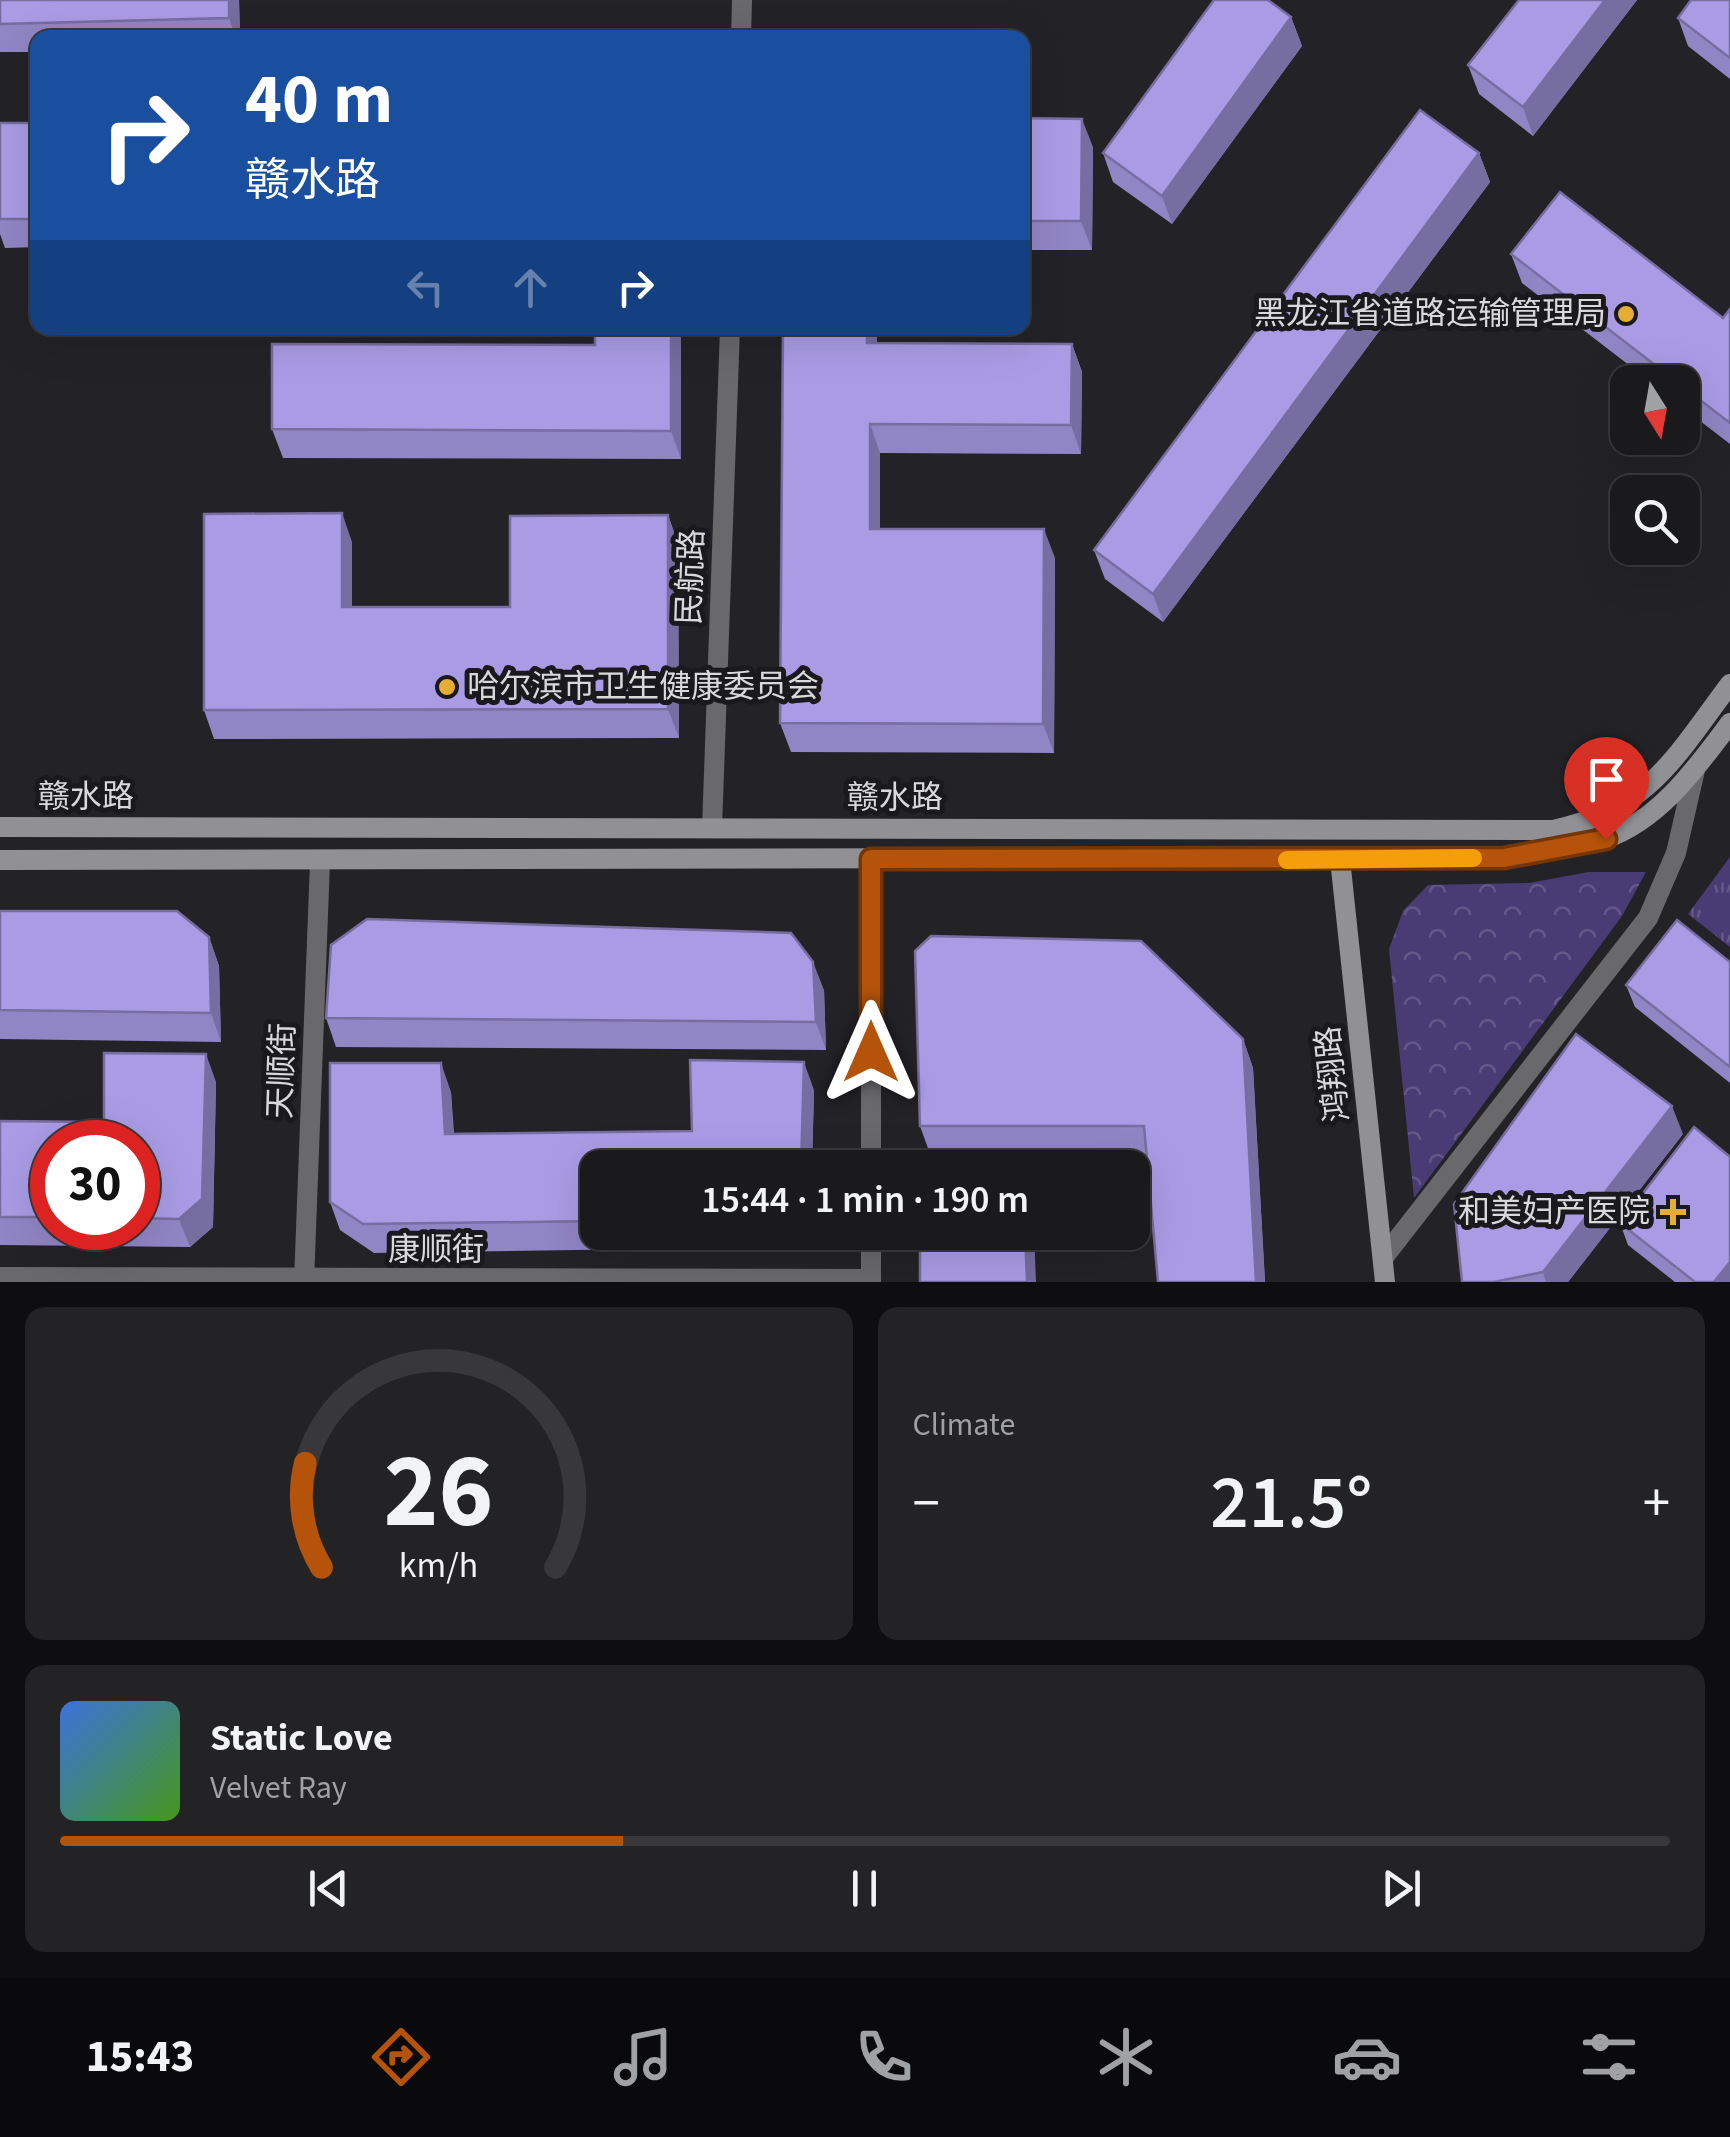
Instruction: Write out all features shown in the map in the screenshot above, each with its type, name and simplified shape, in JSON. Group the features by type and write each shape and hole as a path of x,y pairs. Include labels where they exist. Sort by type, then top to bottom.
{"main road":[{"name":"赣水路","path":"0,827 1553,830 1596,821 1659,778 1730,684"},
{"name":"赣水路","path":"0,860 1504,858 1606,839 1652,813 1695,770 1730,723"},
{"name":"鸿翔路","path":"1340,859 1386,1282"}],"street":[{"path":"740,30 742,0"},
{"name":"民航路","path":"712,828 730,335"},
{"name":"赣水路","path":"1383,1258 1648,918 1676,853 1695,770"},
{"path":"871,859 871,1150"},
{"name":"天顺街","path":"304,1281 320,862"},
{"path":"871,1250 871,1280"},
{"name":"康顺街","path":"0,1277 871,1280"}],"green space":[{"path":"1730,857 1730,947 1688,914"},
{"path":"1589,872 1646,872 1622,916 1414,1198 1389,949 1403,911 1428,885 1529,883"}],"building":[{"path":"0,0 229,0 229,18 0,24"},
{"path":"1214,0 1268,0 1291,17 1162,196 1103,153"},
{"path":"1519,0 1605,0 1523,107 1468,65"},
{"path":"1691,0 1730,0 1730,58 1678,18"},
{"path":"1420,110 1479,153 1153,594 1094,550"},
{"path":"1030,118 1082,119 1081,221 1030,221"},
{"path":"0,123 30,123 30,219 0,219"},
{"name":"黑龙江省道路运输管理局","path":"1560,192 1723,318 1730,309 1730,423 1700,400 1700,365 1655,365 1511,254"},
{"path":"595,335 671,335 671,431 272,429 272,344 595,345"},
{"path":"783,335 867,335 867,343 1072,344 1071,425 870,424 870,529 1044,529 1043,724 780,723"},
{"name":"哈尔滨市卫生健康委员会","path":"342,513 342,607 510,607 510,516 668,515 668,709 204,710 204,514"},
{"path":"0,911 177,911 209,937 211,1013 0,1010"},
{"path":"367,919 791,933 813,962 816,1022 326,1018 331,945"},
{"path":"1677,920 1730,962 1730,1067 1626,985"},
{"path":"931,936 1141,941 1243,1039 1256,1282 1158,1282 1150,1150 1146,1150 1144,1126 920,1126 915,951"},
{"path":"1576,1034 1672,1106 1543,1272 1494,1282 1462,1282 1454,1204"},
{"path":"104,1053 206,1054 202,1199 179,1219 160,1219 160,1120 104,1120"},
{"path":"690,1060 804,1062 802,1150 580,1150 580,1221 363,1224 330,1202 330,1063 441,1063 445,1134 692,1131"},
{"path":"0,1121 30,1121 30,1217 0,1217"},
{"path":"1694,1127 1730,1157 1730,1262 1714,1282 1695,1282 1620,1223"},
{"path":"920,1250 1026,1250 1027,1282 920,1282"}],"slow traffic":[{"path":"1287,860 1473,858"}],"place":[{"name":"黑龙江省道路运输管理局","path":"1626,314"},
{"name":"哈尔滨市卫生健康委员会","path":"447,687"},
{"name":"和美妇产医院","path":"1673,1212"}],"route":[{"path":"871,1052 871,859 1504,858 1606,839"}]}
